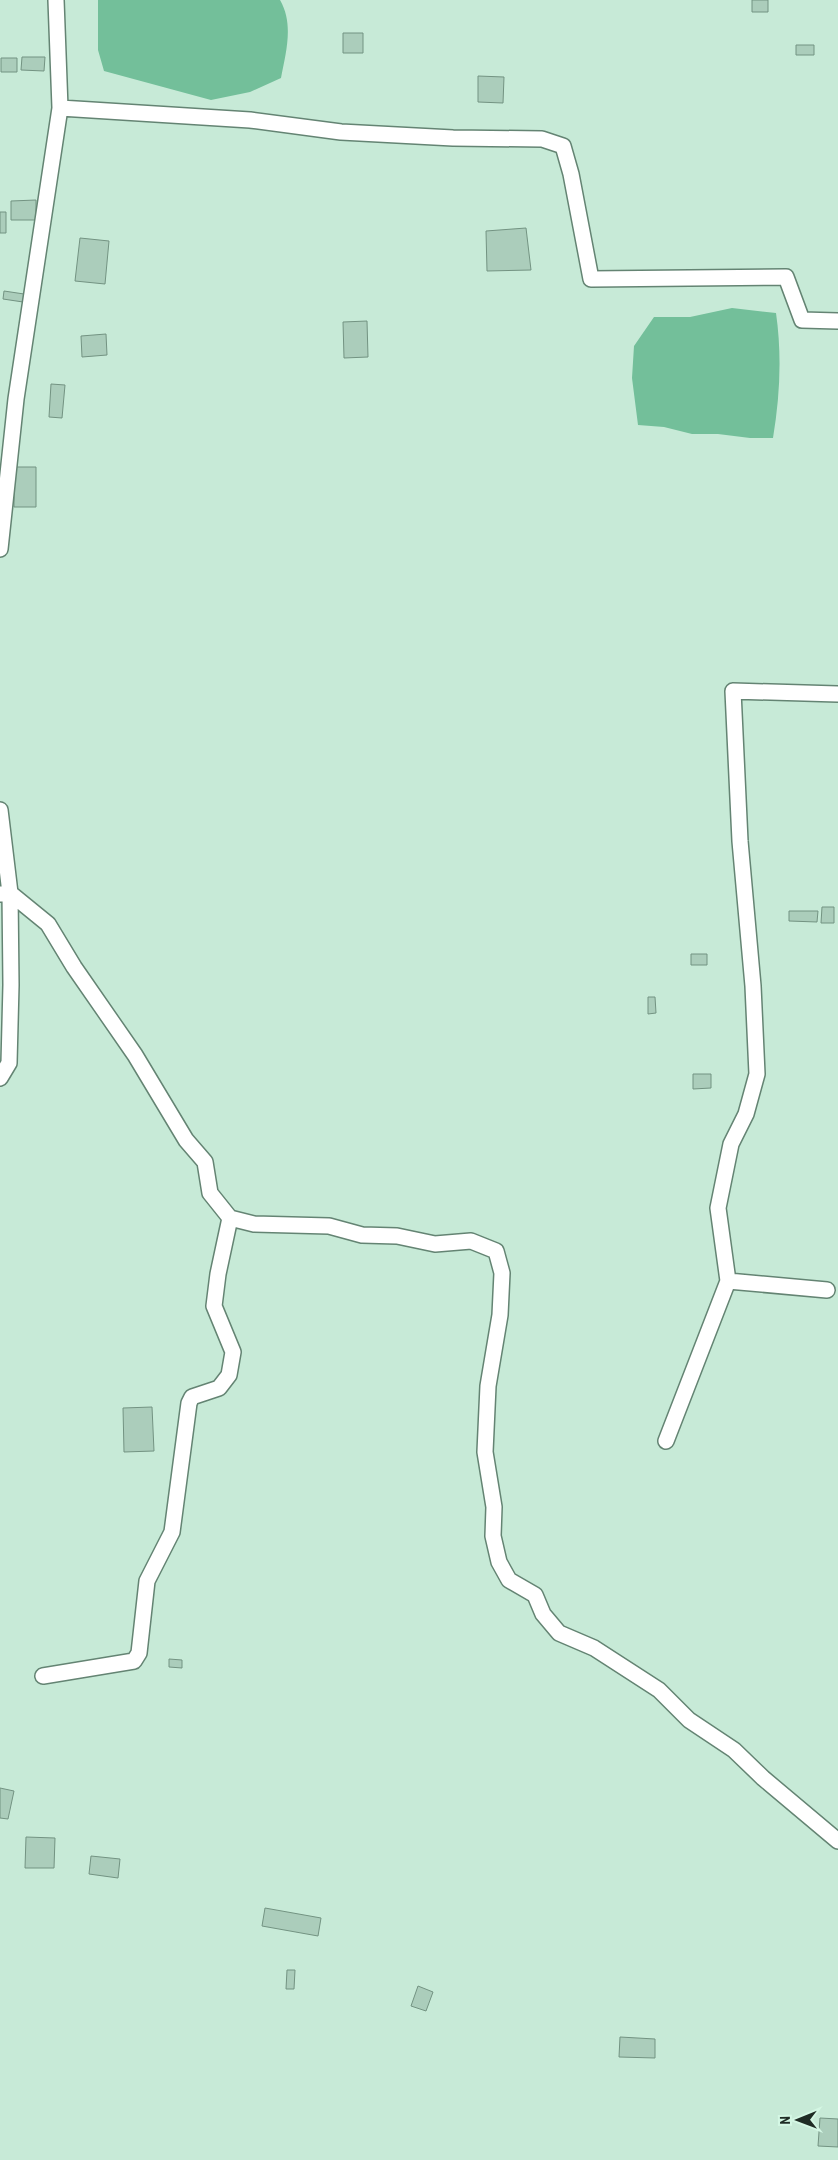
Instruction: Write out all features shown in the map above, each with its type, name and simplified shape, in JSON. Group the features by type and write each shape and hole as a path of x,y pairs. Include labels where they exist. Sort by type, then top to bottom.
{"street":[{"path":"0,549 16,399 60,108 56,0"},
{"path":"60,108 250,120 341,132 453,138 542,139 563,146 571,174 591,279 786,277 802,320 838,321"},
{"path":"666,1442 728,1281 718,1208 731,1144 746,1114 757,1074 753,986 740,841 733,691 838,694"},
{"path":"0,810 5,893 9,1064 0,1078"},
{"path":"5,893 48,924 74,967 135,1055 186,1140 205,1162 210,1193 230,1218 254,1224 329,1226 362,1235 397,1236 435,1244 471,1241 496,1251 502,1273 500,1315 488,1386 485,1452 494,1507 493,1536 499,1562 510,1580 535,1595 543,1614 559,1633 594,1648 658,1690 689,1720 734,1750 763,1778 838,1841"},
{"path":"43,1676 134,1661 139,1654 147,1581 172,1532 189,1403 192,1397 219,1388 229,1375 233,1352 214,1306 218,1274 230,1218"},
{"path":"728,1281 827,1290"}],"shaded area":[{"path":"98,0 280,0 287,19 288,28 287,48 281,78 250,92 211,100 104,71 98,50"},
{"path":"732,308 776,313 779,344 779,376 773,438 692,434 664,427 638,425 632,378 634,346 654,317 690,317"}],"building":[{"path":"752,0 768,0 768,12 752,12"},
{"path":"343,33 363,33 363,53 343,53"},
{"path":"796,45 814,45 814,55 796,55"},
{"path":"22,57 45,57 44,71 21,70"},
{"path":"1,58 17,58 17,72 1,72"},
{"path":"478,76 504,77 503,103 478,102"},
{"path":"36,200 36,220 11,220 11,201"},
{"path":"0,212 6,212 6,233 0,233"},
{"path":"526,228 531,270 487,271 486,231"},
{"path":"80,238 109,241 105,284 75,281"},
{"path":"4,291 24,294 23,302 3,299"},
{"path":"367,321 368,357 344,358 343,322"},
{"path":"106,334 107,355 82,357 81,336"},
{"path":"51,384 65,385 62,418 49,417"},
{"path":"14,467 36,467 36,507 14,507"},
{"path":"822,907 834,907 834,923 821,923"},
{"path":"789,911 818,911 817,922 789,921"},
{"path":"691,954 707,954 707,965 691,965"},
{"path":"648,997 655,997 656,1013 648,1014"},
{"path":"693,1074 711,1074 711,1088 693,1089"},
{"path":"152,1407 154,1451 124,1452 123,1408"},
{"path":"169,1659 182,1660 182,1668 169,1667"},
{"path":"0,1788 14,1791 8,1819 0,1818"},
{"path":"26,1837 55,1838 54,1868 25,1868"},
{"path":"91,1856 120,1859 118,1878 89,1874"},
{"path":"265,1908 321,1918 318,1936 262,1926"},
{"path":"287,1970 295,1970 294,1989 286,1989"},
{"path":"418,1986 433,1992 426,2011 411,2006"},
{"path":"620,2037 655,2039 655,2058 619,2057"},
{"path":"820,2118 838,2119 838,2147 818,2146"}]}
